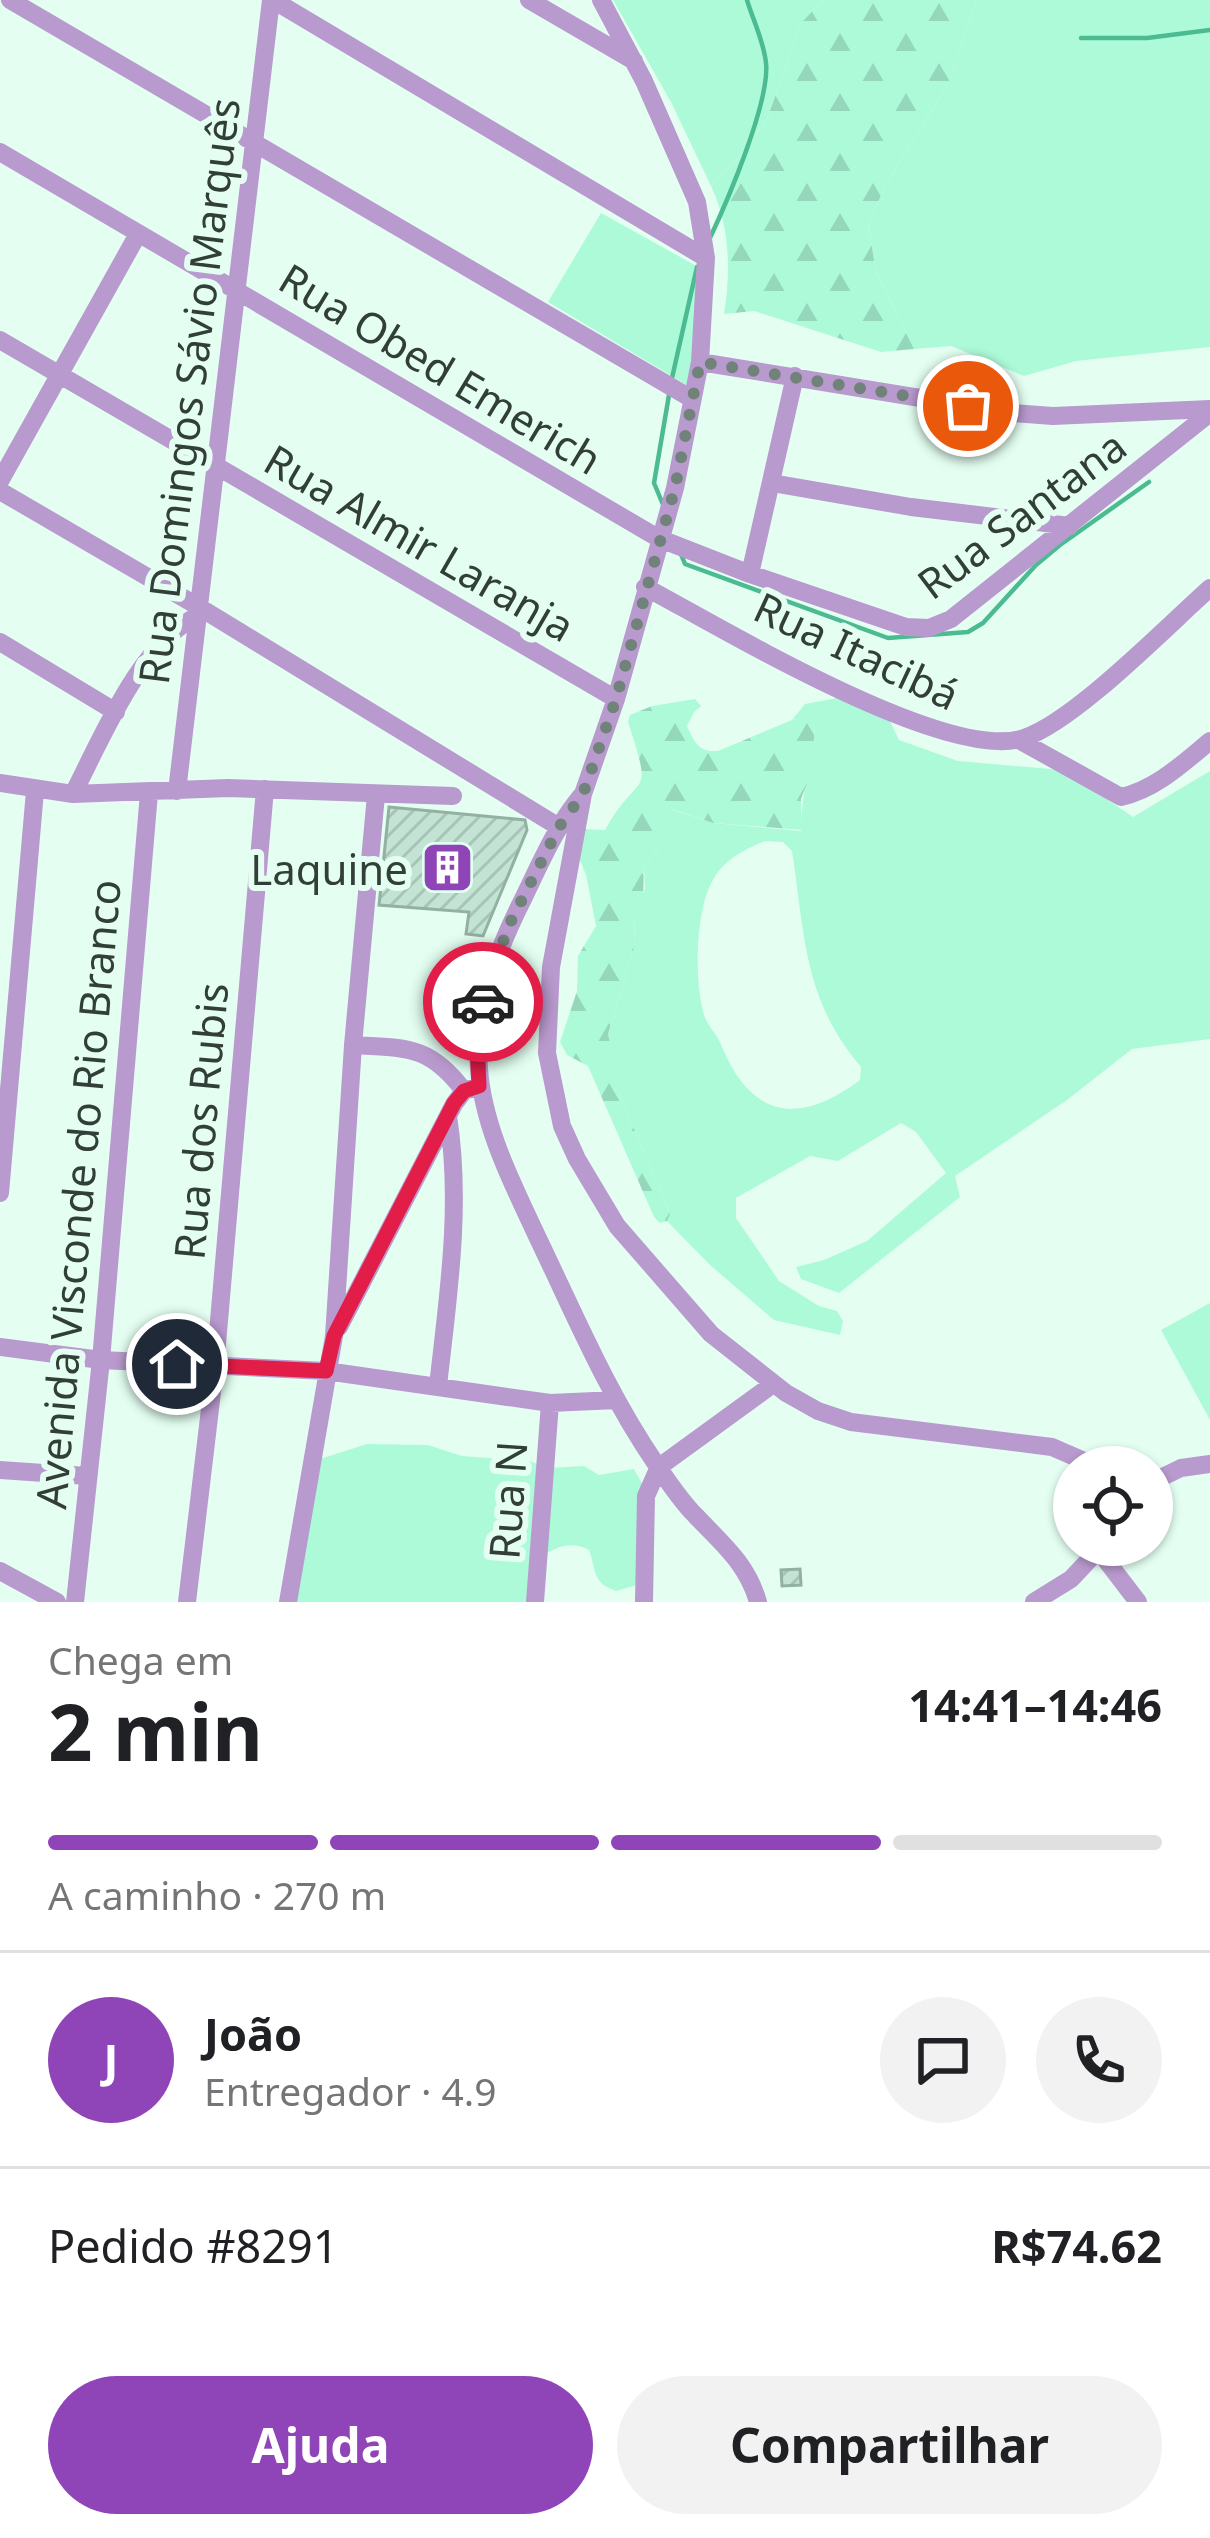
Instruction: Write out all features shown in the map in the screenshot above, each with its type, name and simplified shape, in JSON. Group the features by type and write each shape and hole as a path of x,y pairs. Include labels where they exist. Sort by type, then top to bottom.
{"street":[{"path":"10,0 692,399"},
{"path":"272,0 706,258"},
{"name":"Rua Domingos Sávio Marquês","path":"177,791 272,0"},
{"path":"529,0 634,61"},
{"path":"602,0 698,202 706,258 700,362 675,488 616,699 583,794 551,968 551,1089 562,1126 617,1226 711,1334 773,1384 818,1411 851,1422 1053,1447"},
{"name":"Rua Obed Emerich","path":"0,152 658,538"},
{"path":"138,234 0,486 199,612 559,827"},
{"name":"Rua Almir Laranja","path":"0,340 616,699"},
{"path":"700,362 1012,413 1210,411"},
{"path":"750,574 795,376"},
{"name":"Rua Santana","path":"658,538 906,627 929,628 951,619 1210,411"},
{"path":"772,483 911,507 1070,526"},
{"name":"Rua Itacibá","path":"645,587 841,689 932,728 991,743 1019,740"},
{"path":"1019,740 1062,718 1210,588"},
{"path":"73,794 116,712 166,635 199,612"},
{"path":"0,642 116,712"},
{"path":"1019,740 1120,797 1163,779 1210,741"},
{"path":"0,784 73,794 266,789 453,796"},
{"name":"Rua dos Rubis","path":"187,1602 215,1367 266,789"},
{"path":"0,1193 35,791"},
{"name":"Avenida Visconde do Rio Branco","path":"75,1602 101,1360 149,793"},
{"path":"334,1336 448,1116 472,1088 484,997 508,927 559,827 583,794"},
{"path":"288,1602 334,1336 376,795"},
{"path":"353,1045 413,1048 472,1088 500,1157 617,1400 689,1508 743,1564 758,1602"},
{"path":"438,1386 454,1228 448,1116"},
{"path":"340,1243 379,1253"},
{"path":"0,1347 101,1360 326,1371 550,1403 617,1400"},
{"path":"644,1602 646,1496 659,1467 773,1384"},
{"name":"Rua N","path":"535,1602 550,1403"},
{"path":"1173,1472 1210,1464"},
{"path":"0,1470 87,1476"},
{"path":"1034,1602 1084,1566"},
{"path":"1113,1566 1138,1602"},
{"path":"0,1571 57,1602"}],"green space":[{"path":"613,0 823,0 802,22 767,119 743,154 711,186 671,102"},
{"path":"823,0 977,0 951,79 868,223 876,272 914,349 881,352 754,311 724,314 727,249 711,186 743,154 767,119 802,22"},
{"path":"977,0 1210,0 1210,347 1076,361 1024,376 951,346 914,349 876,272 868,223 951,79"},
{"path":"601,213 700,268 690,387 548,302"},
{"path":"837,698 888,717 899,740 958,761 1063,770 1133,817 1210,771 1210,1039 1132,1049 955,1176 960,1197 839,1293 801,1279 796,1267 867,1241 946,1173 916,1132 901,1123 838,1161 810,1156 736,1198 736,1218 779,1281 819,1306 837,1311 843,1321 840,1335 774,1320 667,1221 670,1214 620,1096 609,1057 608,1034 635,944 634,917 645,888 644,866 661,846 670,809 713,823 801,831 815,729 802,718 792,720 805,704","holes":["765,841 783,842 792,851 817,991 842,1042 861,1067 860,1080 838,1095 797,1108 762,1101 748,1089 706,1019 699,983 700,926 714,878 743,851"]},
{"path":"695,699 701,706 687,726 695,742 706,750 718,751 792,720 802,718 815,728 810,776 801,799 802,830 713,823 671,809 661,846 644,866 643,900 634,917 635,944 608,1034 620,1096 670,1214 660,1223 588,1066 567,1055 560,1042 577,991 578,956 596,926 586,875 574,845 580,829 605,830 639,784 641,765 630,715"},
{"path":"1210,1303 1210,1420 1161,1330"},
{"path":"367,1444 428,1445 462,1456 529,1461 548,1468 584,1466 599,1475 634,1469 645,1489 637,1585 616,1591 608,1588 596,1575 589,1550 568,1546 547,1553 533,1602 291,1602 320,1459"}],"building":[{"name":"Laquine","path":"389,807 525,820 527,830 483,936 466,934 469,912 379,905"},
{"path":"800,1569 801,1585 782,1586 781,1570"}],"waterway":[{"path":"709,240 746,152 765,80 763,47 747,0"},
{"path":"1081,38 1147,38 1210,30"},
{"path":"672,378 697,267"},
{"path":"664,507 654,483 669,395"},
{"path":"680,552 685,564 888,638 968,632 983,623 1060,545 1149,482"}],"way so far":[{"path":"483,1002 508,927 559,827 583,794 616,699 675,488 700,362 968,406"}],"place":[{"name":"Laquine","path":"447,868"}],"route":[{"path":"177,1364 326,1371 334,1336 454,1103 464,1091 479,1086 477,1041 483,1002"}]}
